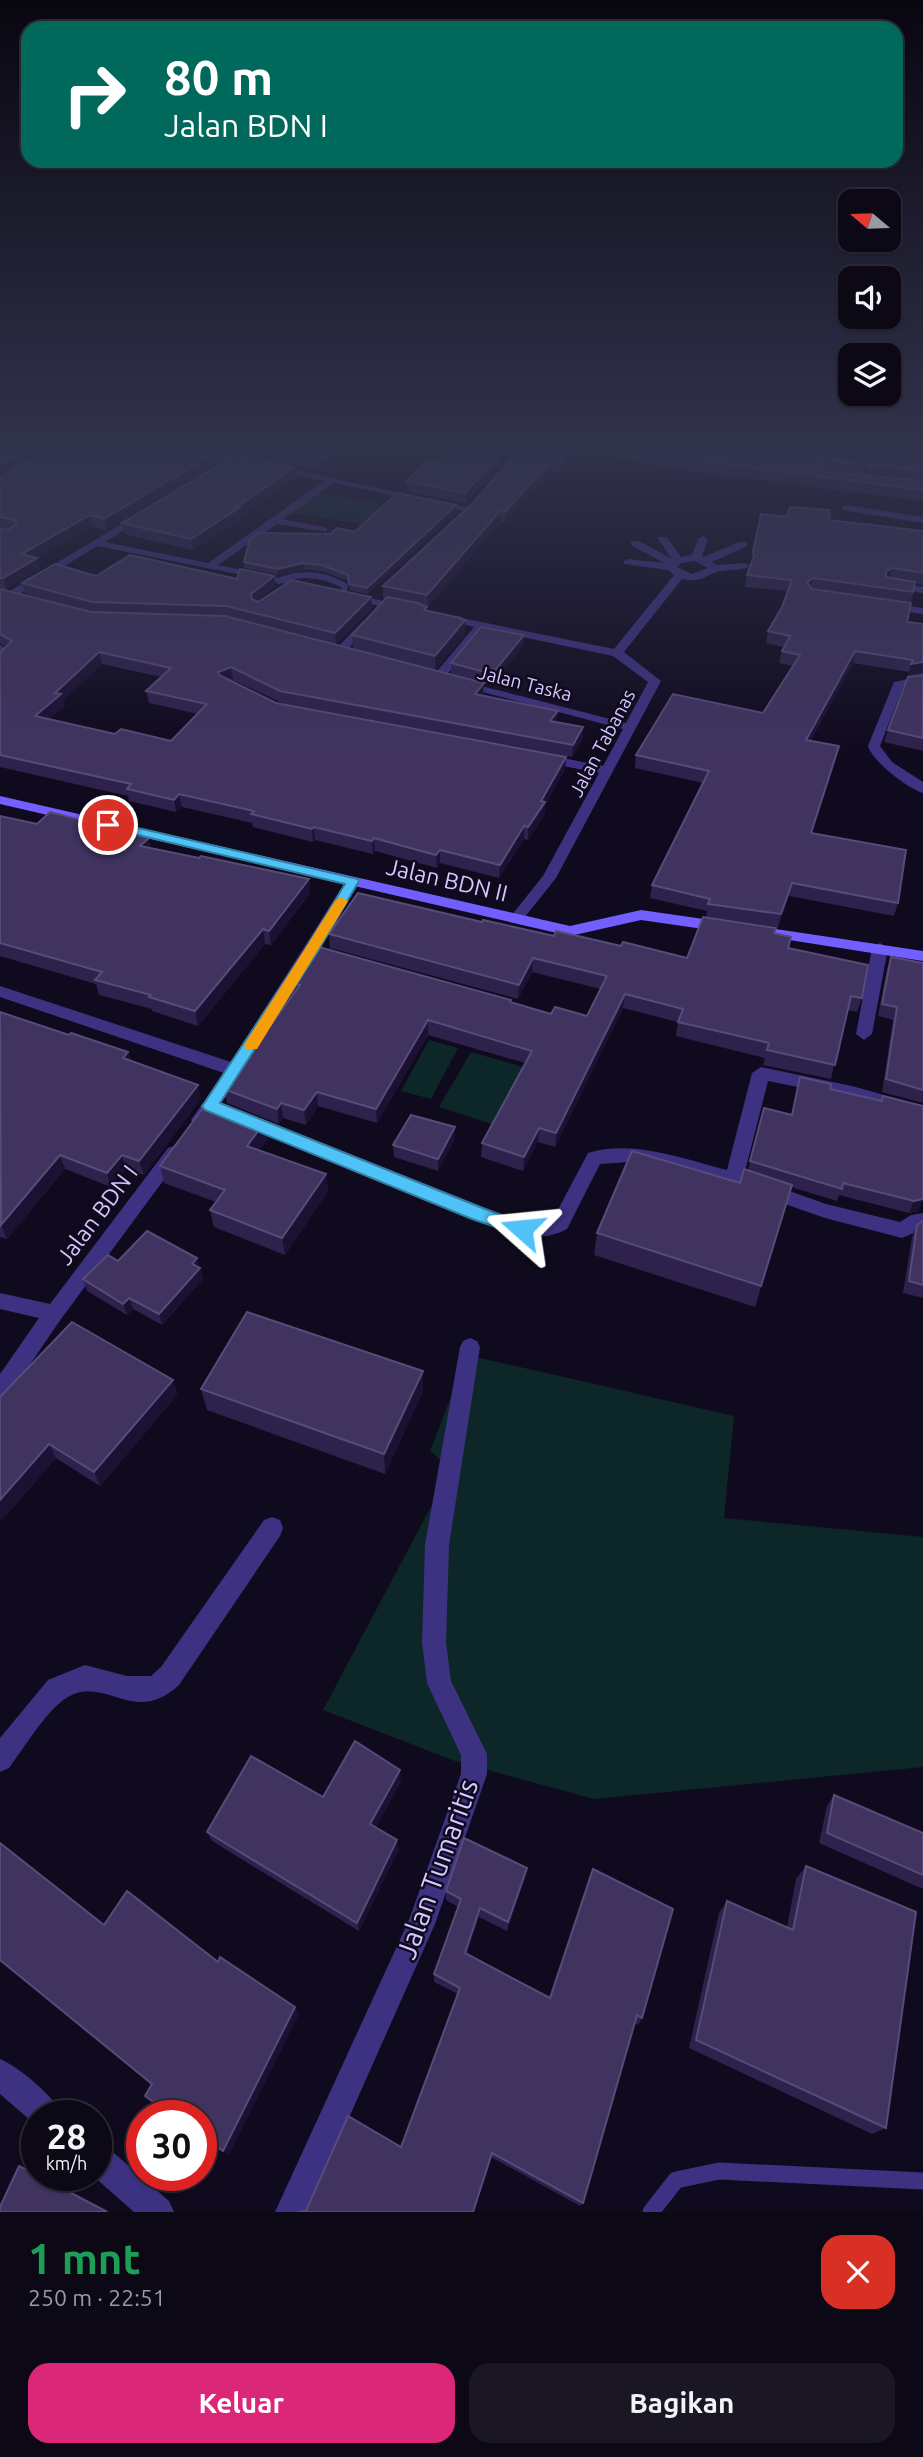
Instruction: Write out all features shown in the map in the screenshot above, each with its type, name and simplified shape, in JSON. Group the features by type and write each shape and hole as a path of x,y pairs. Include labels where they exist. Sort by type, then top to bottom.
{"street":[{"path":"4,595 92,545"},
{"name":"Jalan Tabanas","path":"107,545 210,566 283,586 371,600 481,626 617,653 655,681 550,878 516,919"},
{"path":"210,566 239,545"},
{"path":"639,545 675,566 707,576 704,545"},
{"path":"666,545 675,566"},
{"path":"705,562 740,545"},
{"path":"628,562 675,566 705,562 745,566"},
{"path":"617,653 675,566"},
{"path":"890,585 923,590"},
{"path":"371,600 380,591"},
{"path":"4,595 32,602"},
{"path":"340,651 385,604"},
{"name":"Jalan Taska","path":"481,626 431,677 632,728"},
{"path":"0,649 7,653 0,661"},
{"path":"923,680 898,685 874,746 882,761 913,778 923,789"},
{"path":"527,755 608,771"},
{"path":"882,761 923,768"},
{"name":"Jalan BDN II","path":"0,800 570,931 641,915 923,956"},
{"name":"Jalan BDN I","path":"0,1391 54,1313 210,1106 318,953 353,881"},
{"path":"864,1034 880,948"},
{"path":"0,991 235,1070"},
{"path":"734,1179 761,1073 852,1092 923,1112"},
{"path":"210,1106 478,1214 522,1229 553,1229 560,1224 594,1158 629,1154 734,1179 825,1211 902,1230 918,1220 923,1221"},
{"path":"0,1301 54,1313"},
{"name":"Jalan Tumaritis","path":"291,2212 421,1924 464,1810 474,1774 474,1754 439,1683 434,1642 437,1545 470,1347"},
{"path":"0,1759 57,1689 85,1677 127,1688 156,1689 170,1676 272,1528"},
{"path":"2,2081 27,2100"},
{"path":"112,2172 158,2212"}],"lane":[{"path":"885,606 923,611"},
{"path":"651,2212 676,2180 719,2171 923,2181"}],"green space":[{"path":"429,1040 458,1048 431,1099 401,1091"},
{"path":"471,1052 523,1067 492,1124 439,1107"},
{"path":"467,1355 734,1416 724,1518 923,1537 923,1767 594,1799 455,1761 323,1710 451,1469 430,1451"}],"building":[{"path":"0,545 37,545 22,554 37,558 0,578"},
{"path":"248,545 413,545 367,588 349,584 348,575 322,565 303,563 278,569 244,562"},
{"path":"427,545 470,545 427,595 383,586"},
{"path":"754,545 923,545 923,573 893,568 886,571 886,577 915,582 913,592 813,578 807,582 812,589 911,603 907,622 923,624 923,662 911,664 913,660 855,651 806,740 839,746 811,833 906,850 898,903 792,883 781,914 708,904 710,899 652,885 709,771 636,755 673,694 763,713 800,655 782,651 790,636 768,631 782,607 792,580 747,575"},
{"path":"130,555 237,579 240,569 274,576 251,594 252,599 258,602 292,580 371,597 335,633 226,606 92,602 22,583 55,564 96,576"},
{"path":"0,589 91,612 225,616 484,683 475,694 558,711 550,721 583,727 573,745 280,691 231,667 218,672 219,675 276,703 566,757 541,801 545,802 528,827 524,826 500,865 440,850 436,855 374,838 372,841 314,827 312,829 251,814 254,811 179,794 174,800 127,789 131,784 0,755 0,653 12,641 0,634","holes":["99,652 171,668 146,691 207,704 171,741 121,729 115,734 35,716 61,694 55,693"]},
{"path":"387,597 418,603 427,607 424,610 465,620 435,656 352,635"},
{"path":"481,627 524,635 492,674 451,663"},
{"path":"923,675 923,738 888,730 908,677"},
{"path":"50,812 149,838 140,846 309,879 269,931 263,929 195,1011 149,997 151,995 95,980 102,972 0,943 0,816 37,824"},
{"path":"358,893 482,922 483,920 554,936 556,931 621,946 623,942 687,958 703,917 776,928 774,933 791,937 788,948 868,965 862,998 851,996 835,1065 767,1050 769,1043 678,1022 683,1009 625,994 556,1133 539,1128 524,1157 482,1143 532,1051 428,1020 376,1109 317,1092 304,1110 281,1103 277,1109 224,1089 300,985 290,983 315,946 511,1000 510,1002 551,1014 555,1007 587,1016 607,976 533,958 519,985 329,934"},
{"path":"891,957 923,963 923,1090 886,1079 897,1007 882,1004"},
{"path":"0,1012 128,1052 123,1058 198,1085 139,1161 122,1155 107,1173 60,1155 1,1225"},
{"path":"800,1077 831,1084 830,1089 882,1101 883,1096 923,1106 923,1199 914,1201 843,1183 842,1189 750,1161 764,1108 792,1115"},
{"path":"209,1100 265,1122 247,1146 326,1174 282,1238 210,1210 225,1190 160,1166"},
{"path":"411,1115 455,1127 438,1159 393,1145"},
{"path":"632,1151 740,1183 744,1169 792,1185 761,1286 597,1233"},
{"path":"923,1221 923,1285 909,1281 917,1225"},
{"path":"147,1231 197,1258 192,1264 200,1268 159,1314 129,1298 123,1304 83,1279 108,1255 118,1261"},
{"path":"247,1312 423,1371 384,1454 201,1389"},
{"path":"72,1322 173,1380 94,1472 49,1444 0,1500 0,1397"},
{"path":"355,1741 400,1770 370,1824 397,1840 357,1923 207,1832 251,1756 323,1797"},
{"path":"834,1795 923,1833 923,1875 827,1833"},
{"path":"464,1838 527,1868 508,1922 480,1908 465,1953 550,1998 593,1869 673,1909 642,2018 637,2015 583,2203 492,2153 473,2212 298,2212 306,2211 348,2116 401,2147 460,1988 434,1974 461,1899 446,1891"},
{"path":"0,1843 104,1925 127,1891 218,1962 220,1957 295,2007 223,2151 217,2147 217,2100 151,2100 145,2096 152,2084 0,1960"},
{"path":"806,1866 916,1912 886,2128 696,2040 727,1901 793,1930"},
{"path":"19,2166 21,2191 67,2191 107,2212 0,2212"}],"slow traffic":[{"path":"251,1045 341,901"}],"route":[{"path":"108,825 353,881 311,951 210,1106 478,1214 522,1229"}]}
